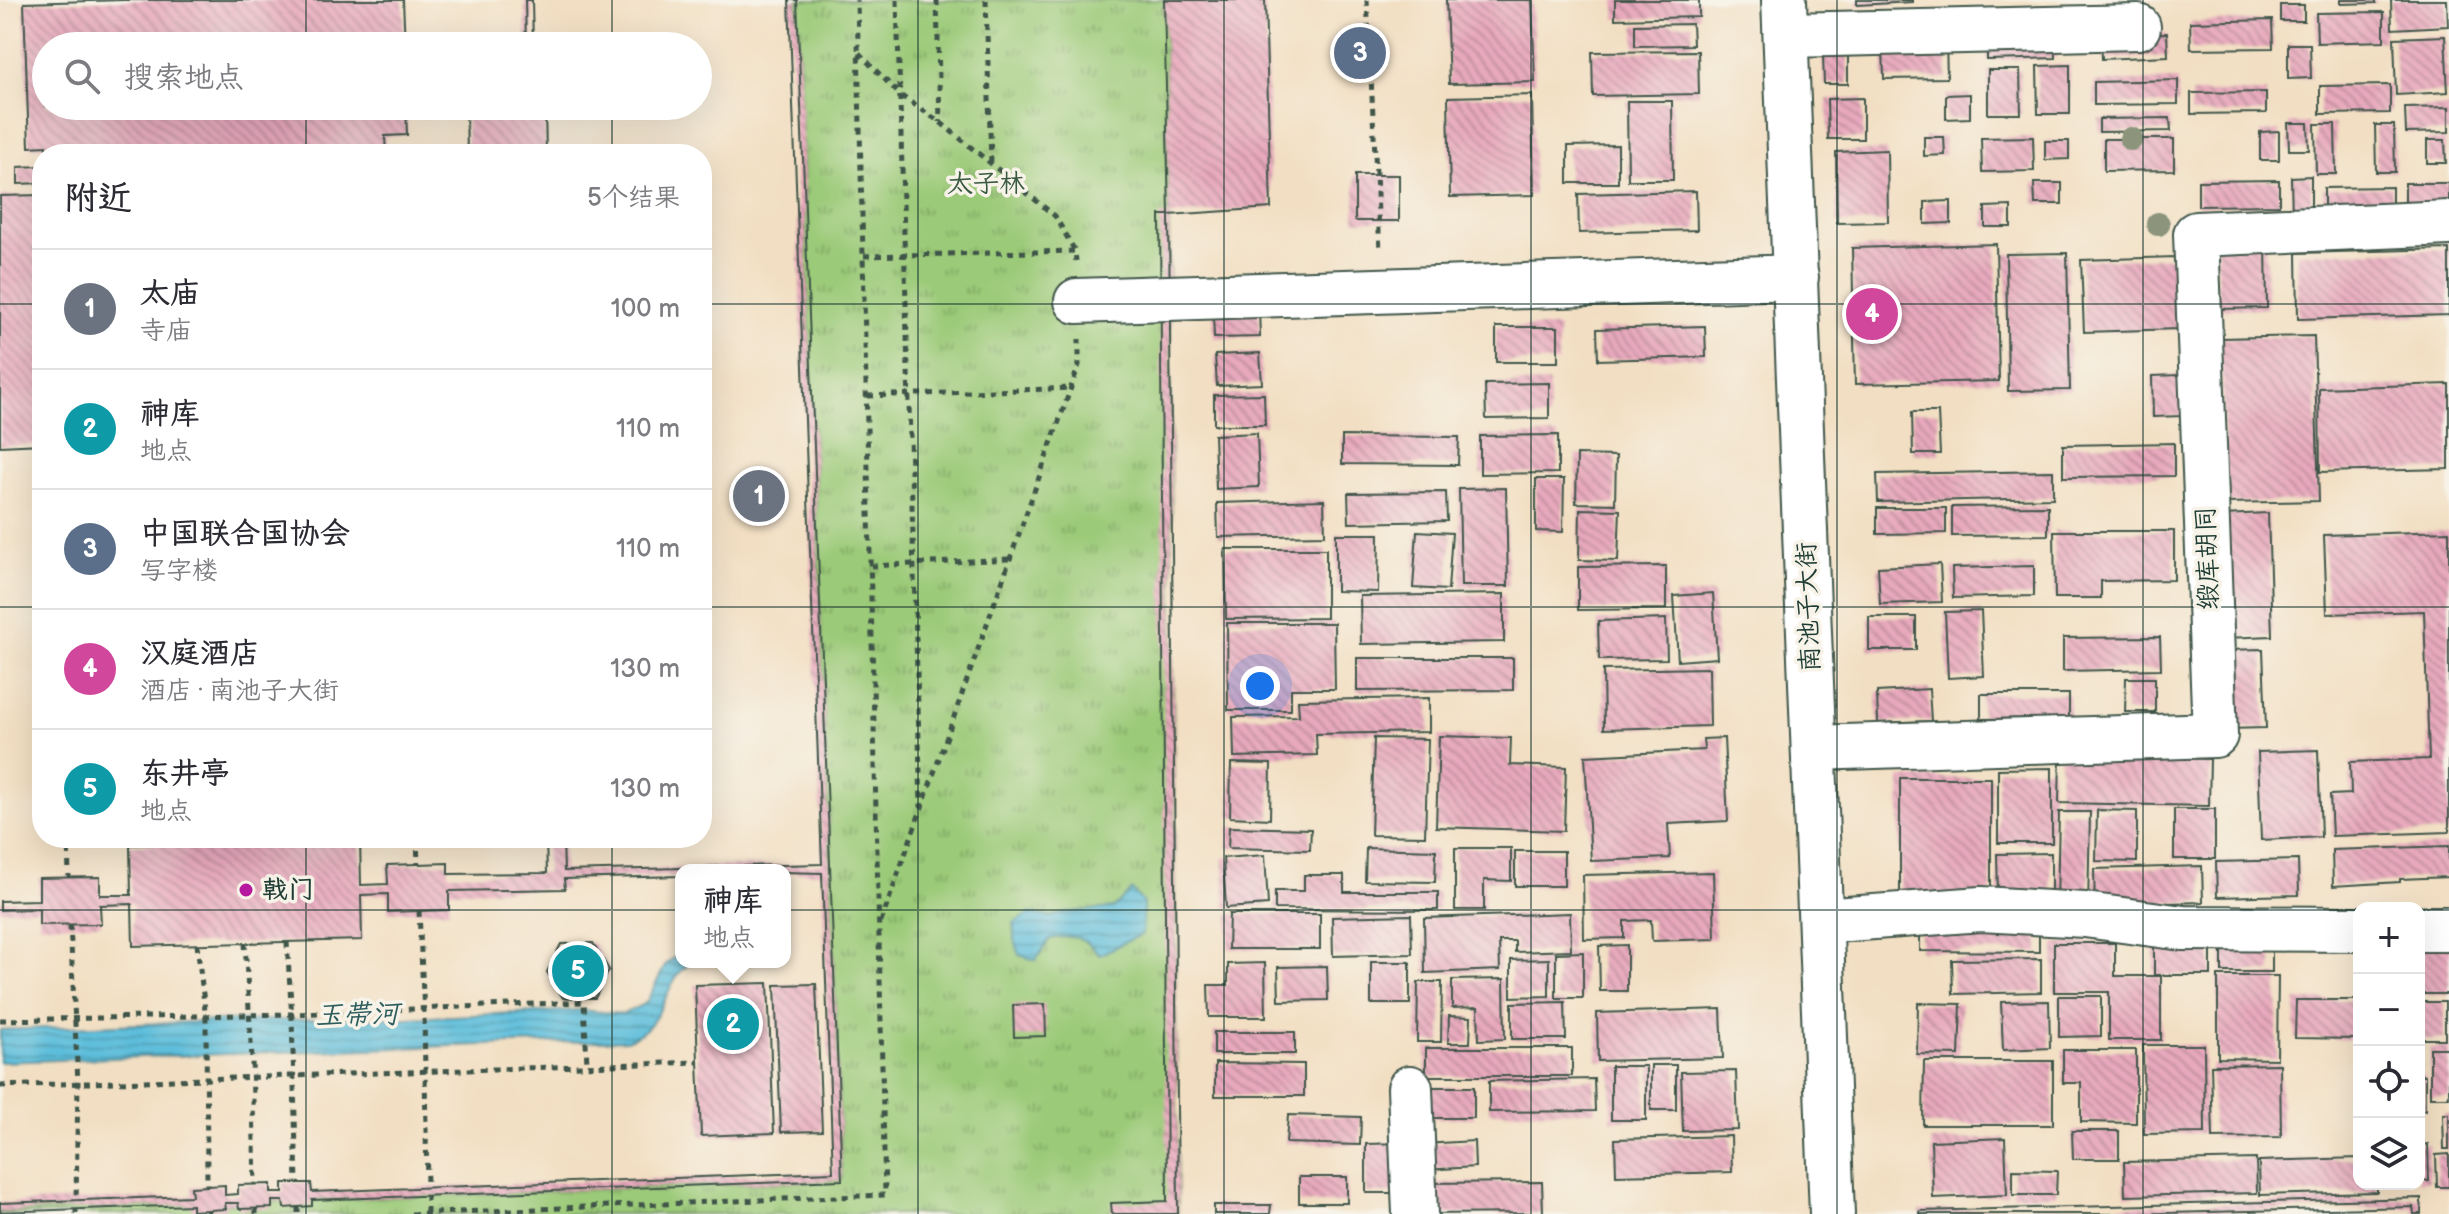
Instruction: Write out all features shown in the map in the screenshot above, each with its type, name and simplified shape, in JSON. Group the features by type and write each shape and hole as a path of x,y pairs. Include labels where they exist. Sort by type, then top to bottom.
{"street":[{"path":"1786,18 2138,27"},
{"name":"南池子大街","path":"1786,18 1832,1214"},
{"name":"缎库胡同","path":"1814,748 2215,735 2196,234 2449,223"},
{"path":"1077,301 1796,277"},
{"path":"1821,921 1981,909 2085,915 2183,928 2353,929"},
{"path":"2425,929 2449,929"},
{"path":"1410,1088 1415,1214"}],"path":[{"path":"411,1214 885,1195 857,0"},
{"path":"897,0 921,810"},
{"path":"937,0 940,122"},
{"path":"986,0 991,164"},
{"path":"1367,0 1380,221 1379,291"},
{"path":"858,52 900,95 940,122 1055,216 1075,251 1079,365 879,927"},
{"path":"864,256 1075,251"},
{"path":"868,396 1071,388"},
{"path":"871,566 1010,559"},
{"path":"68,848 69,877"},
{"path":"417,848 418,864"},
{"path":"419,911 427,1187"},
{"path":"70,925 78,1083 76,1200"},
{"path":"287,942 297,1183"},
{"path":"245,943 255,1185"},
{"path":"197,944 206,1017 207,1186"},
{"path":"0,1020 424,1012 584,1002 587,1064"},
{"path":"0,1086 698,1062"},
{"path":"427,1195 427,1214"}],"green space":[{"name":"太子林","path":"797,0 1164,0 1169,215 1178,1214 0,1214 842,1180"}],"water":[{"path":"1132,890 1143,903 1142,934 1099,955 1083,940 1066,937 1050,939 1036,960 1019,955 1014,939 1014,923 1031,913 1049,917 1113,908"},
{"path":"675,957 675,968 684,968 651,1024 640,1034 626,1040 0,1062 0,1030 582,1010 623,1014 646,1003 666,964"}],"building":[{"path":"403,0 404,32 32,32 32,120 406,120 407,135 385,136 385,144 32,144 29,147 24,3"},
{"path":"525,0 532,0 533,32 526,32"},
{"path":"789,0 797,0 842,1180 312,1200 312,1206 284,1208 283,1201 272,1201 272,1208 239,1209 238,1203 225,1203 226,1209 192,1211 192,1205 0,1212 0,1203 192,1196 191,1187 225,1185 225,1195 238,1194 238,1185 271,1184 271,1193 283,1193 283,1183 311,1183 312,1192 833,1172 822,873 791,872 791,865 822,864"},
{"path":"1164,0 1265,0 1271,208 1169,215"},
{"path":"1446,0 1532,0 1535,82 1449,84"},
{"path":"1615,0 1699,0 1699,17 1615,19"},
{"path":"1857,0 1912,0 1912,2 1857,5"},
{"path":"2341,0 2376,0 2376,3 2341,4"},
{"path":"2391,0 2447,0 2448,26 2392,29"},
{"path":"2280,5 2304,5 2304,21 2280,21"},
{"path":"2384,12 2384,41 2317,43 2316,13"},
{"path":"2272,20 2273,48 2191,49 2190,22"},
{"path":"1692,24 1693,45 1635,46 1635,25"},
{"path":"2167,33 2168,56 2102,59 2101,35"},
{"path":"2445,36 2448,92 2396,95 2394,38"},
{"path":"2055,38 2056,58 1987,60 1987,39"},
{"path":"1946,42 1947,78 1884,79 1883,43"},
{"path":"2288,44 2310,44 2311,78 2288,79"},
{"path":"1698,51 1699,94 1593,96 1592,52"},
{"path":"1823,56 1848,56 1848,84 1824,84"},
{"path":"2070,65 2070,114 2038,114 2037,66"},
{"path":"1988,70 2020,70 2021,114 1988,114"},
{"path":"2178,80 2178,104 2094,105 2094,82"},
{"path":"2390,85 2390,113 2320,114 2320,86"},
{"path":"2266,92 2266,113 2191,114 2191,93"},
{"path":"1970,94 1970,118 1946,119 1946,95"},
{"path":"1532,95 1534,195 1450,197 1448,97"},
{"path":"1863,98 1863,139 1828,139 1827,99"},
{"path":"1627,101 1672,101 1673,180 1628,180"},
{"path":"2449,107 2449,132 2406,133 2405,108"},
{"path":"2170,118 2171,131 2099,132 2099,119"},
{"path":"466,120 545,120 546,144 467,144"},
{"path":"2288,123 2308,123 2309,150 2289,150"},
{"path":"2315,124 2335,124 2336,174 2316,174"},
{"path":"2375,125 2394,125 2395,172 2376,172"},
{"path":"2279,131 2279,160 2260,160 2260,132"},
{"path":"1924,137 1944,137 1945,155 1924,156"},
{"path":"2033,137 2034,171 1982,172 1981,138"},
{"path":"2104,139 2174,139 2174,170 2104,171"},
{"path":"2427,140 2445,140 2446,163 2427,163"},
{"path":"2045,141 2069,141 2069,159 2045,160"},
{"path":"1618,145 1618,183 1568,183 1568,146"},
{"path":"1887,150 1888,222 1837,223 1836,152"},
{"path":"32,166 32,183 18,184 18,167"},
{"path":"1355,175 1399,175 1399,221 1355,221"},
{"path":"2311,176 2311,216 2292,216 2291,177"},
{"path":"2279,180 2279,205 2198,206 2198,181"},
{"path":"2034,183 2062,183 2062,204 2035,204"},
{"path":"2405,183 2449,183 2449,207 2405,208"},
{"path":"2392,187 2392,210 2324,211 2324,188"},
{"path":"1696,191 1697,230 1579,233 1578,194"},
{"path":"32,195 32,444 0,446 0,196"},
{"path":"1951,201 1951,223 1925,224 1925,202"},
{"path":"2011,206 2011,227 1985,227 1985,207"},
{"path":"1160,215 1169,215 1178,1214 1112,1214 1111,1203 1167,1201"},
{"path":"2266,242 2267,308 2218,309 2217,243"},
{"path":"1996,244 1999,381 1855,384 1852,248"},
{"path":"2449,249 2449,315 2298,319 2297,253"},
{"path":"2067,253 2070,390 2008,391 2006,254"},
{"path":"2175,257 2178,329 2084,332 2081,260"},
{"path":"1259,310 1260,337 1214,338 1213,311"},
{"path":"1705,326 1706,357 1598,360 1597,329"},
{"path":"1496,327 1558,327 1558,362 1496,362"},
{"path":"2314,336 2319,501 2226,503 2221,338"},
{"path":"1260,353 1262,384 1217,386 1215,355"},
{"path":"2181,375 2183,416 2153,417 2152,376"},
{"path":"1549,383 1549,418 1486,419 1485,384"},
{"path":"2449,384 2449,469 2320,472 2319,388"},
{"path":"1264,394 1265,425 1214,425 1214,395"},
{"path":"1912,412 1938,412 1940,454 1913,454"},
{"path":"1257,433 1259,487 1216,489 1214,435"},
{"path":"1558,435 1558,473 1480,474 1480,436"},
{"path":"1342,436 1459,437 1458,465 1342,464"},
{"path":"2174,443 2174,476 2063,477 2063,445"},
{"path":"1577,455 1616,456 1615,504 1576,503"},
{"path":"2053,471 2053,498 1878,502 1877,474"},
{"path":"1536,479 1564,479 1563,532 1536,531"},
{"path":"1506,488 1508,586 1461,586 1459,489"},
{"path":"1446,492 1447,521 1349,523 1348,493"},
{"path":"1324,500 1325,535 1218,537 1217,503"},
{"path":"2048,506 2048,535 1952,536 1952,507"},
{"path":"1877,508 1946,508 1946,533 1877,534"},
{"path":"1580,509 1620,510 1618,561 1579,560"},
{"path":"2268,513 2272,636 2226,638 2222,515"},
{"path":"1417,531 1452,533 1448,590 1413,588"},
{"path":"2054,531 2174,531 2174,580 2101,581 2101,598 2055,598"},
{"path":"2449,531 2449,832 2332,836 2330,795 2351,794 2350,762 2429,759 2424,611 2327,614 2324,535"},
{"path":"1336,534 1379,534 1378,592 1336,591"},
{"path":"1225,549 1326,549 1326,618 1226,619"},
{"path":"1940,564 1942,602 1880,604 1878,567"},
{"path":"1666,566 1666,609 1578,610 1578,567"},
{"path":"2034,566 2034,596 1953,598 1952,568"},
{"path":"1713,593 1717,658 1678,661 1674,596"},
{"path":"1504,594 1504,642 1361,644 1360,596"},
{"path":"1981,611 1984,676 1948,678 1945,612"},
{"path":"1869,617 1916,617 1916,650 1869,650"},
{"path":"1666,619 1667,659 1599,660 1598,621"},
{"path":"1227,623 1334,623 1335,689 1291,689 1291,710 1228,710"},
{"path":"2160,637 2161,669 2063,671 2063,638"},
{"path":"2263,649 2266,728 2227,729 2224,650"},
{"path":"1357,658 1513,658 1513,690 1357,691"},
{"path":"1709,668 1710,726 1604,729 1603,670"},
{"path":"2126,678 2155,678 2155,712 2125,712"},
{"path":"1929,689 1931,721 1878,723 1877,692"},
{"path":"1981,694 2069,694 2069,718 1981,719"},
{"path":"1429,698 1429,732 1316,734 1317,755 1234,757 1233,717 1299,716 1298,700"},
{"path":"1439,736 1511,738 1510,765 1566,767 1564,831 1436,827"},
{"path":"1374,738 1428,739 1425,836 1371,835"},
{"path":"1724,738 1728,821 1668,824 1670,858 1591,861 1585,756 1704,750 1703,739"},
{"path":"2318,750 2321,837 2261,840 2258,752"},
{"path":"2060,755 2210,759 2209,806 2059,803"},
{"path":"1231,763 1271,764 1270,819 1230,817"},
{"path":"2052,768 2052,843 1998,843 1998,769"},
{"path":"1900,778 1991,778 1991,893 1900,893"},
{"path":"2174,809 2215,809 2215,859 2174,859"},
{"path":"2097,810 2137,811 2137,862 2096,861"},
{"path":"2059,812 2090,812 2088,908 2057,907"},
{"path":"1229,827 1311,829 1310,850 1228,848"},
{"path":"2449,846 2449,877 2333,886 2332,850"},
{"name":"戟门","path":"130,848 360,848 361,885 388,884 387,865 448,863 448,874 547,873 546,848 563,848 564,871 675,868 675,876 564,879 565,889 449,891 449,910 388,912 388,894 361,895 362,940 133,946 132,904 100,905 101,924 39,925 39,909 0,910 0,901 39,900 39,878 100,877 100,895 131,895"},
{"path":"1366,848 1436,850 1435,882 1365,881"},
{"path":"1455,848 1511,848 1511,881 1484,880 1484,910 1455,910"},
{"path":"1515,851 1564,851 1564,886 1515,886"},
{"path":"2051,853 2051,894 1998,895 1997,854"},
{"path":"1265,855 1268,905 1226,908 1223,858"},
{"path":"2298,860 2299,895 2217,897 2216,862"},
{"path":"2202,866 2203,902 2095,905 2094,869"},
{"path":"1713,872 1715,939 1652,941 1651,920 1624,921 1624,938 1584,939 1583,875"},
{"path":"1304,875 1344,875 1344,892 1438,892 1438,910 1275,909 1275,891 1304,891"},
{"path":"1570,913 1571,950 1515,952 1515,941 1499,941 1500,970 1425,973 1424,918"},
{"path":"1229,914 1320,914 1320,949 1228,949"},
{"path":"1411,915 1412,954 1333,956 1332,917"},
{"path":"1920,925 2039,925 2039,952 1920,951"},
{"path":"2154,936 2211,936 2211,975 2154,975"},
{"path":"2222,940 2272,940 2272,972 2222,972"},
{"path":"593,943 609,970 595,998 563,998 547,972 561,944"},
{"path":"2054,943 2115,943 2115,976 2161,976 2161,1040 2109,1040 2109,992 2054,992"},
{"path":"1627,945 1627,991 1600,991 1599,946"},
{"path":"2425,946 2449,946 2449,994 2425,994"},
{"path":"1583,952 1583,998 1556,998 1556,953"},
{"path":"1549,959 1549,996 1511,997 1511,960"},
{"path":"2041,959 2041,992 1953,994 1952,960"},
{"path":"1371,962 1410,962 1410,1004 1371,1004"},
{"path":"1265,963 1266,1017 1209,1017 1208,985 1228,985 1228,964"},
{"path":"1327,966 1328,1000 1279,1001 1278,967"},
{"path":"2218,976 2278,976 2277,1059 2218,1058"},
{"path":"1504,979 1505,1039 1479,1040 1478,1007 1452,1008 1452,980"},
{"path":"1418,982 1442,982 1441,1042 1417,1042"},
{"path":"768,983 774,1133 701,1136 695,985"},
{"path":"816,984 822,1131 781,1132 775,985"},
{"path":"2059,996 2101,996 2101,1036 2059,1037"},
{"path":"2296,1000 2353,1000 2353,1039 2295,1038"},
{"path":"2049,1001 2050,1048 2003,1050 2001,1002"},
{"path":"1565,1002 1566,1039 1512,1039 1512,1003"},
{"path":"2425,1002 2445,1002 2445,1039 2425,1039"},
{"path":"1918,1003 1961,1004 1959,1055 1917,1054"},
{"path":"1045,1004 1046,1036 1014,1037 1013,1005"},
{"path":"1721,1009 1723,1058 1598,1061 1597,1013"},
{"path":"1449,1016 1471,1017 1470,1043 1448,1043"},
{"path":"1214,1032 1295,1032 1295,1054 1214,1054"},
{"path":"2143,1045 2204,1045 2205,1133 2144,1134"},
{"path":"1426,1048 1572,1048 1572,1076 1426,1076"},
{"path":"2430,1048 2449,1048 2449,1097 2430,1097"},
{"path":"2063,1050 2136,1050 2136,1123 2081,1122 2081,1083 2063,1083"},
{"path":"1924,1061 2053,1061 2053,1125 1923,1125"},
{"path":"1215,1063 1304,1064 1304,1096 1215,1096"},
{"path":"2280,1064 2281,1137 2213,1138 2211,1065"},
{"path":"1651,1065 1676,1065 1676,1110 1651,1110"},
{"path":"1611,1066 1646,1066 1646,1120 1611,1120"},
{"path":"1736,1071 1738,1130 1683,1131 1681,1072"},
{"path":"1594,1079 1595,1111 1489,1112 1489,1081"},
{"path":"1430,1087 1474,1087 1474,1118 1430,1118"},
{"path":"2443,1114 2449,1114 2449,1149 2444,1149"},
{"path":"1288,1115 1361,1117 1360,1145 1286,1143"},
{"path":"2072,1131 2119,1131 2119,1159 2073,1159"},
{"path":"1731,1136 1732,1172 1616,1175 1615,1139"},
{"path":"2005,1138 2007,1195 1933,1198 1931,1141"},
{"path":"1474,1141 1475,1167 1424,1170 1423,1144"},
{"path":"1405,1143 1406,1193 1366,1193 1366,1144"},
{"path":"2425,1144 2428,1144 2429,1181 2425,1181"},
{"path":"2449,1154 2449,1187 2437,1187 2436,1155"},
{"path":"2353,1158 2353,1190 2377,1192 2260,1195 2259,1161"},
{"path":"2256,1159 2257,1193 2125,1196 2124,1162"},
{"path":"2013,1170 2057,1171 2056,1195 2013,1195"},
{"path":"1299,1177 1347,1177 1347,1203 1299,1203"},
{"path":"1542,1182 1543,1213 1427,1214 1427,1183"},
{"path":"2421,1198 2421,1214 2414,1214 2413,1207 2128,1214 1920,1214 1920,1211"},
{"path":"1214,1205 1271,1205 1270,1214 1214,1214"}],"place":[{"name":"中国联合国协会","path":"1360,53"},
{"name":"汉庭酒店","path":"1872,314"},
{"name":"太庙","path":"759,496"},
{"name":"戟门","path":"246,890"},
{"name":"东井亭","path":"578,971"},
{"name":"神库","path":"733,1024"}],"water label":[{"name":"玉带河","path":"357,1015"}]}
